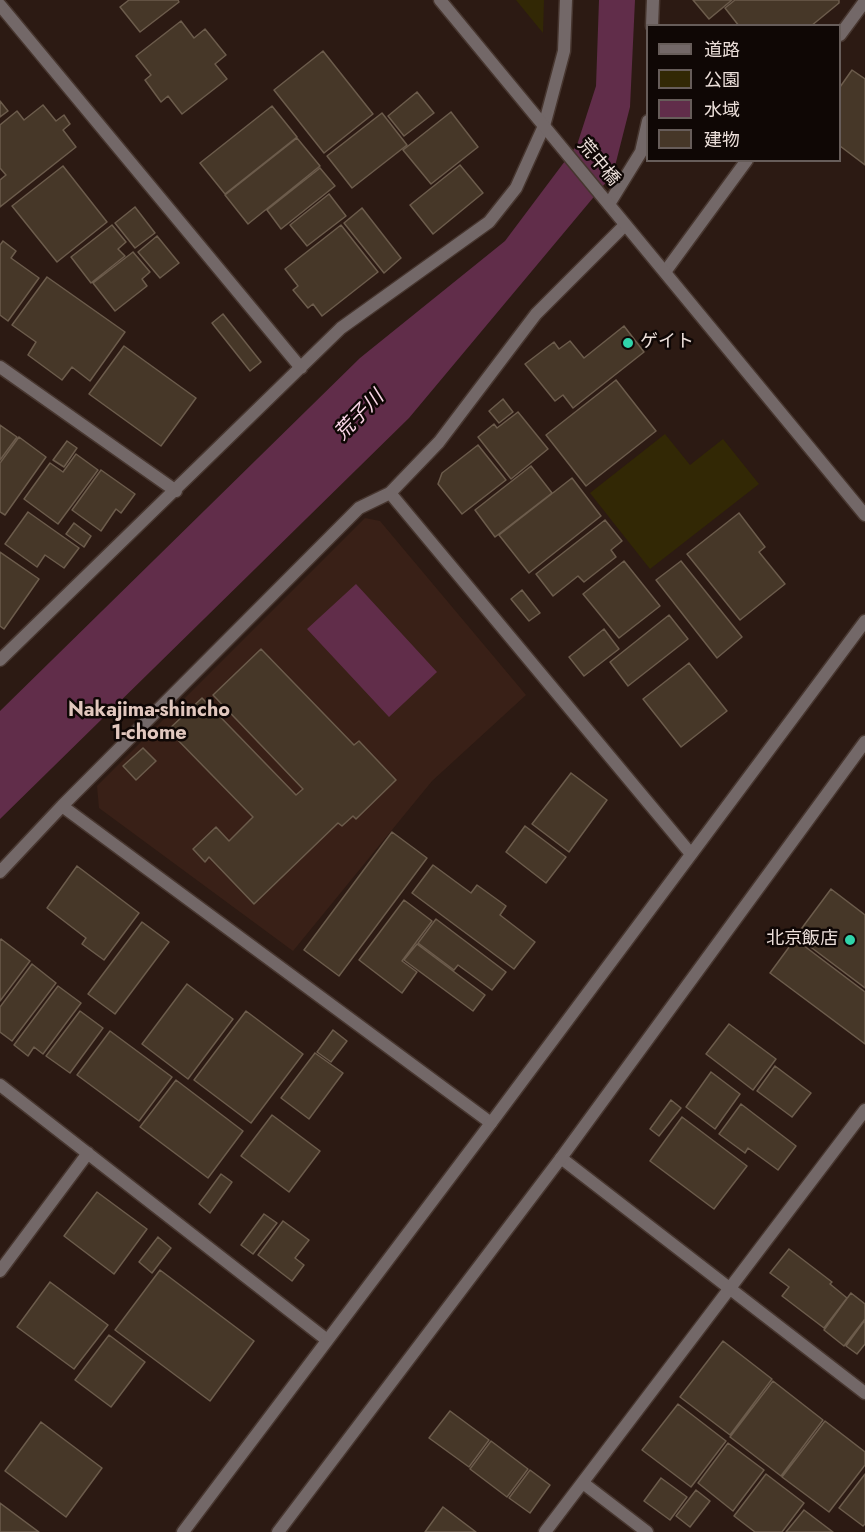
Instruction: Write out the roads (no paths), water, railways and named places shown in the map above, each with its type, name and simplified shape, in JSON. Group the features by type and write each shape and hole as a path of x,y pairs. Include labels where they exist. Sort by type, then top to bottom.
{"street":[{"name":"荒中橋","path":"440,0 865,515"},
{"path":"0,660 341,328 489,222 516,188 544,126 564,51 566,0"},
{"path":"652,24 653,0"},
{"path":"841,34 865,1"},
{"path":"0,5 301,368"},
{"path":"609,204 641,152 646,130"},
{"path":"665,272 746,162"},
{"path":"0,872 62,806 359,508 390,493 440,442 536,314 625,225"},
{"path":"0,367 176,491"},
{"path":"390,493 691,854"},
{"path":"183,1532 865,621"},
{"path":"278,1532 561,1158 865,742"},
{"path":"62,806 491,1123"},
{"path":"0,1085 327,1340"},
{"path":"545,1532 865,1110"},
{"path":"0,1271 88,1153"},
{"path":"561,1158 865,1393"},
{"path":"583,1483 647,1532"}],"water":[{"name":"荒子川","path":"599,0 635,0 630,107 613,174 409,418 0,819 0,711 360,358 505,241 577,145 596,86"},
{"path":"356,584 437,672 389,717 307,629"}],"place":[{"name":"ゲイト","path":"628,343"},
{"name":"北京飯店","path":"850,940"}],"district":[{"name":"Nakajima-shincho 1-chome","path":"149,722"}]}
